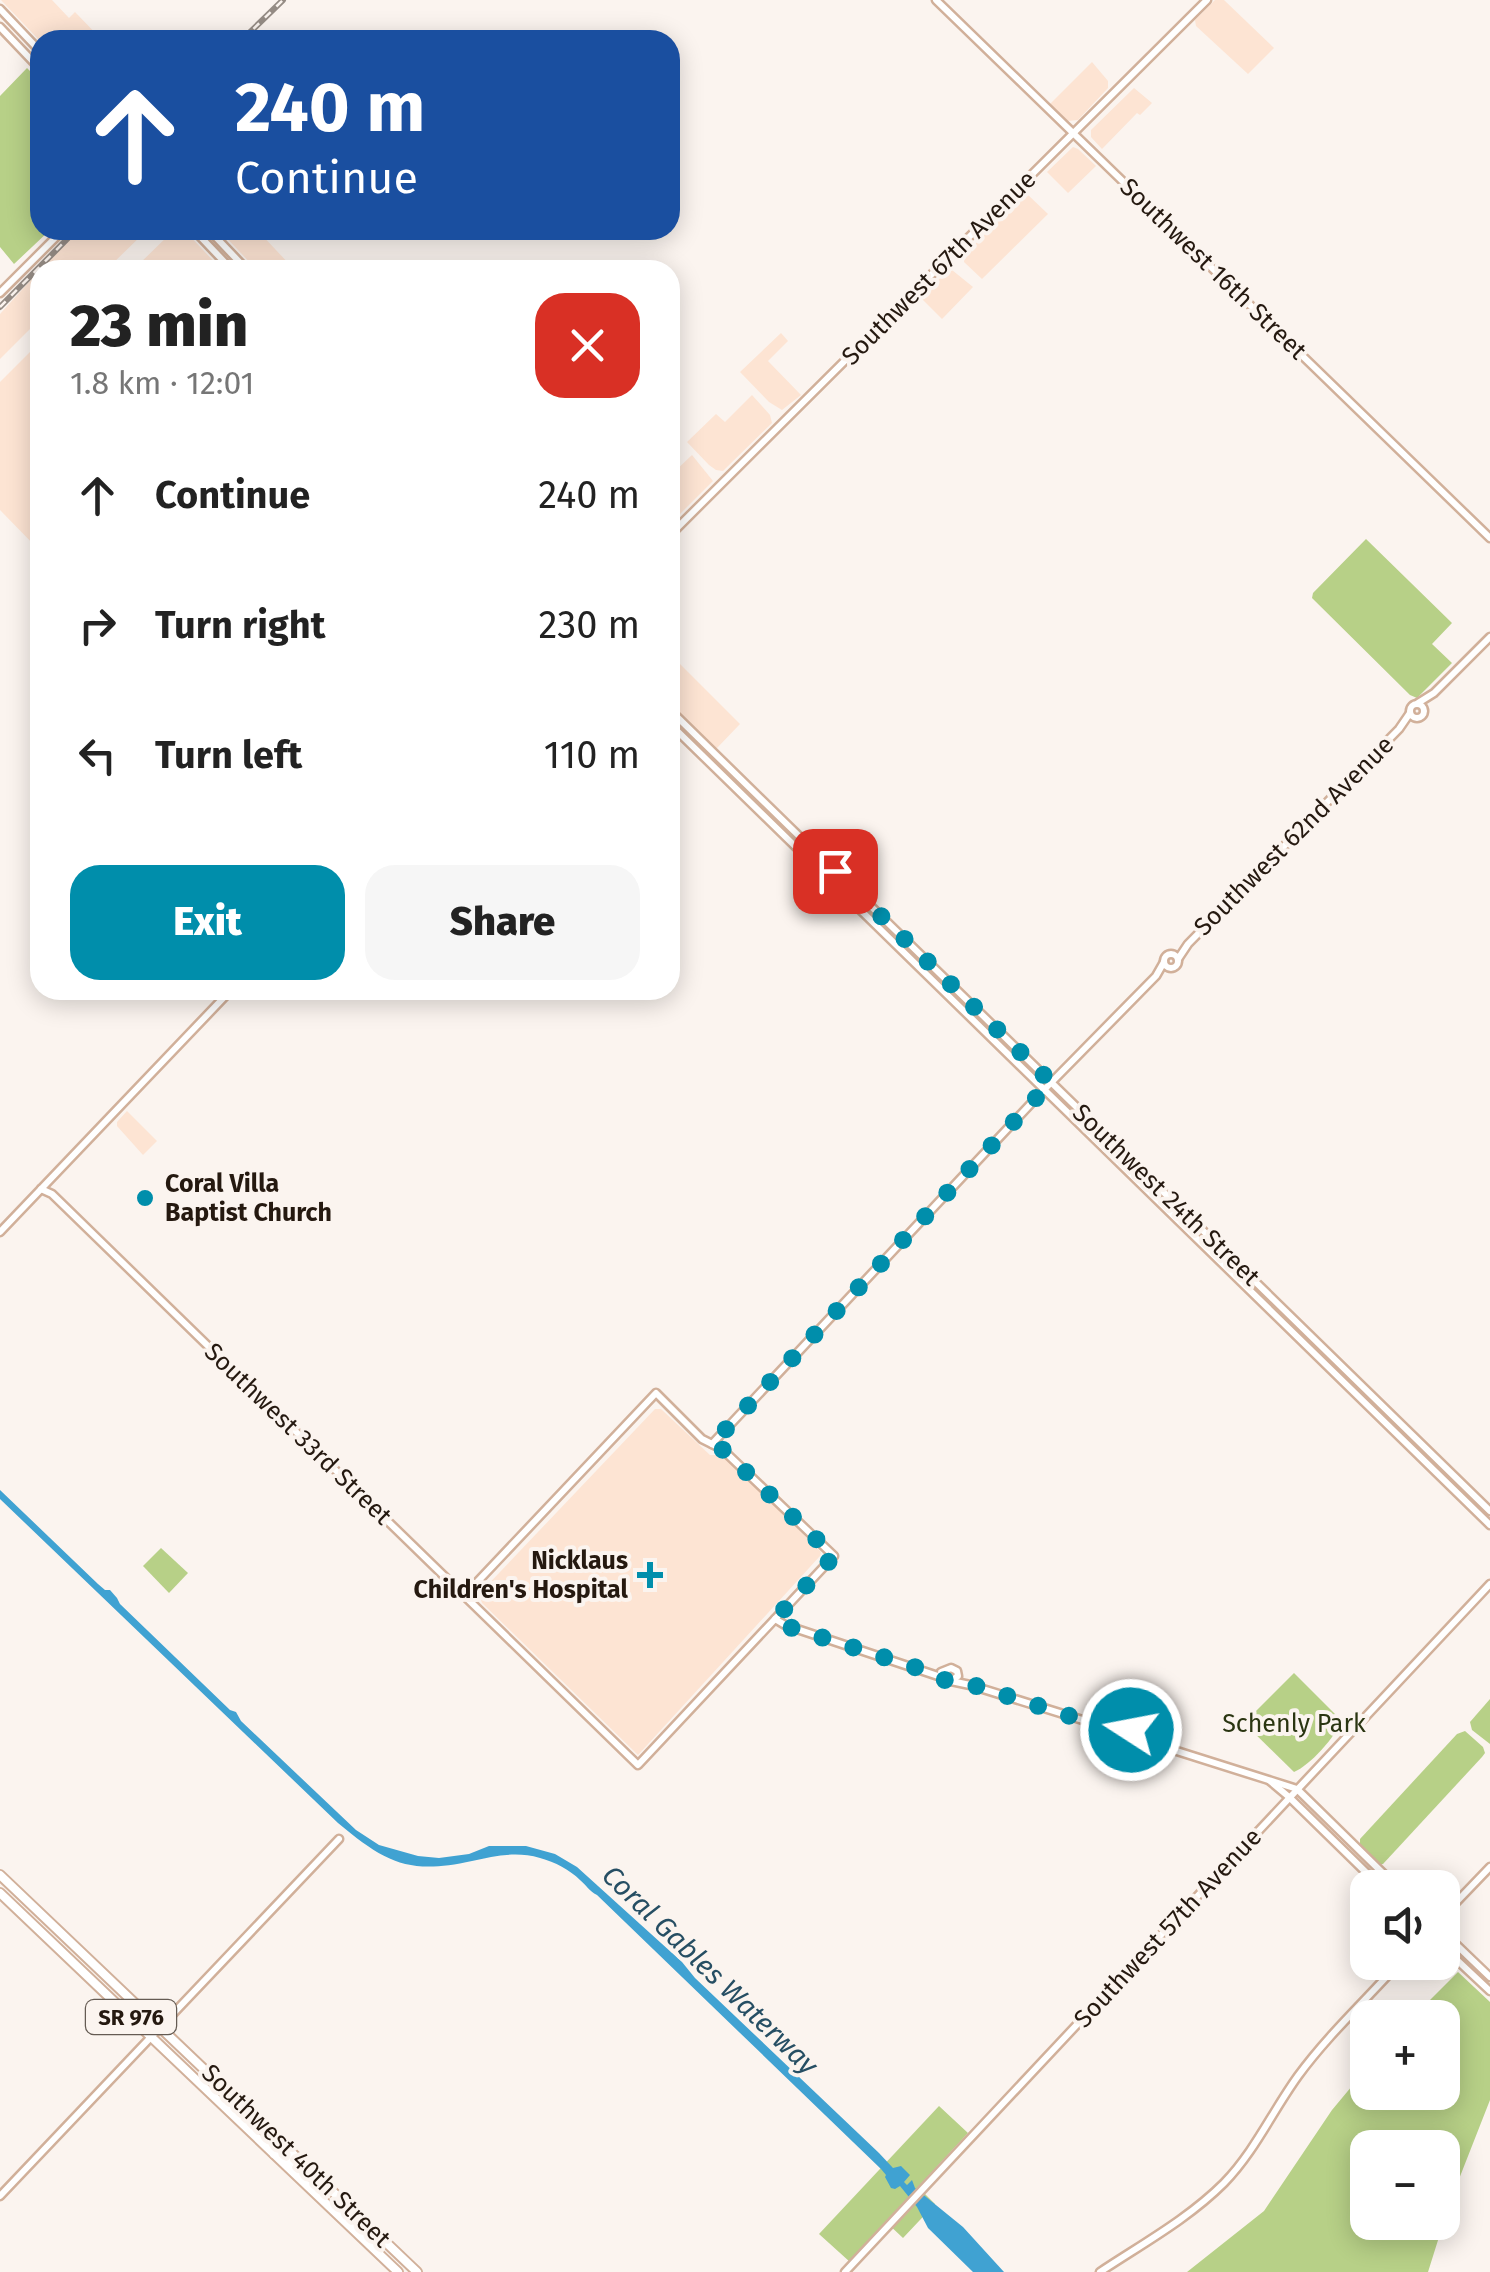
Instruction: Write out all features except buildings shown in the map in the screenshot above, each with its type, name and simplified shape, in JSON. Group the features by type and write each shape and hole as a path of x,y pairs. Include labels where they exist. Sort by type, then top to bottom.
{"main road":[{"name":"Southwest 40th Street","path":"0,1875 417,2272"},
{"name":"Southwest 40th Street","path":"0,1893 398,2272"},
{"path":"80,1970 100,1970"},
{"path":"274,2154 306,2166"},
{"path":"297,2176 305,2174 323,2183"},
{"path":"384,2258 402,2258"}],"street":[{"name":"Southwest 16th Street","path":"936,0 1490,538"},
{"name":"Southwest 67th Avenue","path":"680,525 1207,0"},
{"path":"0,9 30,40"},
{"path":"0,27 30,58"},
{"path":"32,260 52,240"},
{"path":"204,240 222,260"},
{"path":"218,240 238,260"},
{"path":"0,293 30,263"},
{"path":"1421,706 1422,716 1413,716 1412,705 1421,706 1490,637"},
{"name":"Southwest 62nd Avenue","path":"1175,956 1413,716"},
{"name":"Southwest 24th Street","path":"680,720 1490,1511"},
{"name":"Southwest 24th Street","path":"680,734 1490,1524"},
{"path":"1166,956 1175,956 1176,966 1167,965 1166,956"},
{"path":"712,1444 1051,1082 1167,965"},
{"path":"0,1232 221,1000"},
{"name":"Southwest 33rd Street","path":"41,1189 52,1194 638,1765 775,1619"},
{"path":"464,1596 656,1393 702,1439 722,1449 834,1556 775,1619 786,1626 941,1674 945,1681 955,1678 1117,1731 1122,1738 1129,1734"},
{"name":"Southwest 57th Avenue","path":"846,2272 1490,1584"},
{"path":"1117,1731 1121,1724 1126,1724 1129,1734 1142,1740 1297,1789 1380,1870"},
{"path":"1269,1780 1364,1870"},
{"path":"0,2196 339,1839"},
{"path":"1460,1899 1490,1867"},
{"path":"1460,1948 1490,1977"},
{"path":"1460,1962 1490,1990"},
{"path":"1100,2272 1175,2223 1226,2181 1308,2064 1384,1980"}],"shaded area":[{"path":"1,0 52,0 69,18 75,12 92,30 30,30"},
{"path":"1215,0 1224,0 1274,48 1248,74 1196,26 1195,20"},
{"path":"1092,62 1108,81 1108,88 1078,120 1068,121 1050,104"},
{"path":"1134,88 1152,103 1102,149 1091,137 1091,130"},
{"path":"1073,147 1096,166 1068,193 1047,172"},
{"path":"1026,193 1048,214 982,279 964,262 965,254"},
{"path":"69,240 137,240 116,260 50,260"},
{"path":"164,240 194,240 212,260 143,260"},
{"path":"228,240 267,240 285,260 248,260"},
{"path":"952,270 973,287 942,319 921,298"},
{"path":"30,281 30,329 0,359 0,314"},
{"path":"781,333 788,341 768,361 801,395 782,410 740,372"},
{"path":"30,352 30,541 0,510 0,382"},
{"path":"752,395 770,415 772,423 723,471 716,470 687,442 716,414 725,422"},
{"path":"692,455 713,481 680,514 680,466"},
{"path":"680,664 740,724 716,749 680,714"},
{"path":"127,1111 157,1141 143,1155 117,1126"},
{"name":"Nicklaus Children's Hospital","path":"655,1409 661,1409 710,1455 725,1457 821,1552 638,1755 482,1603 479,1594"}],"green space":[{"path":"27,68 30,71 30,240 39,240 14,264 0,247 0,96"},
{"path":"1366,539 1452,623 1432,644 1452,663 1417,698 1312,598"},
{"path":"161,1548 188,1573 169,1593 143,1566"},
{"name":"Schenly Park","path":"1294,1673 1341,1720 1322,1750 1294,1772 1244,1723"},
{"path":"1490,1699 1490,1744 1472,1730 1470,1722"},
{"path":"1465,1731 1485,1753 1378,1865 1360,1847 1360,1839 1457,1734"},
{"path":"1460,1974 1490,2002 1490,2100 1460,2176 1460,2130 1350,2130 1350,2240 1438,2240 1428,2272 1187,2272 1264,2211 1350,2088 1350,2110 1460,2110 1460,2000 1430,2000 1450,1980 1460,1980"},
{"path":"939,2106 968,2133 918,2187 935,2204 903,2238 886,2222 850,2262 819,2234"}],"water":[{"path":"0,1490 98,1584 110,1590 120,1604 356,1830 379,1845 418,1856 439,1858 469,1854 489,1846 526,1846 555,1854 577,1867 682,1962 893,2168 901,2166 910,2175 904,2182 907,2185 912,2180 915,2188 963,2227 1004,2272 973,2272 928,2228 900,2186 891,2188 881,2169 576,1876 557,1864 531,1856 415,1866 385,1856 355,1837 0,1499"}],"railway":[{"path":"252,30 283,0"},
{"path":"46,260 66,240"},
{"path":"0,307 30,277"}],"place":[{"name":"Coral Villa Baptist Church","path":"145,1198"},
{"name":"Nicklaus Children's Hospital","path":"650,1575"}],"route":[{"path":"835,871 1051,1082 712,1444 722,1449 834,1556 775,1619 947,1681 970,1684 1104,1727 1126,1724 1131,1730"}],"water label":[{"name":"Coral Gables Waterway","path":"710,1970"}]}
